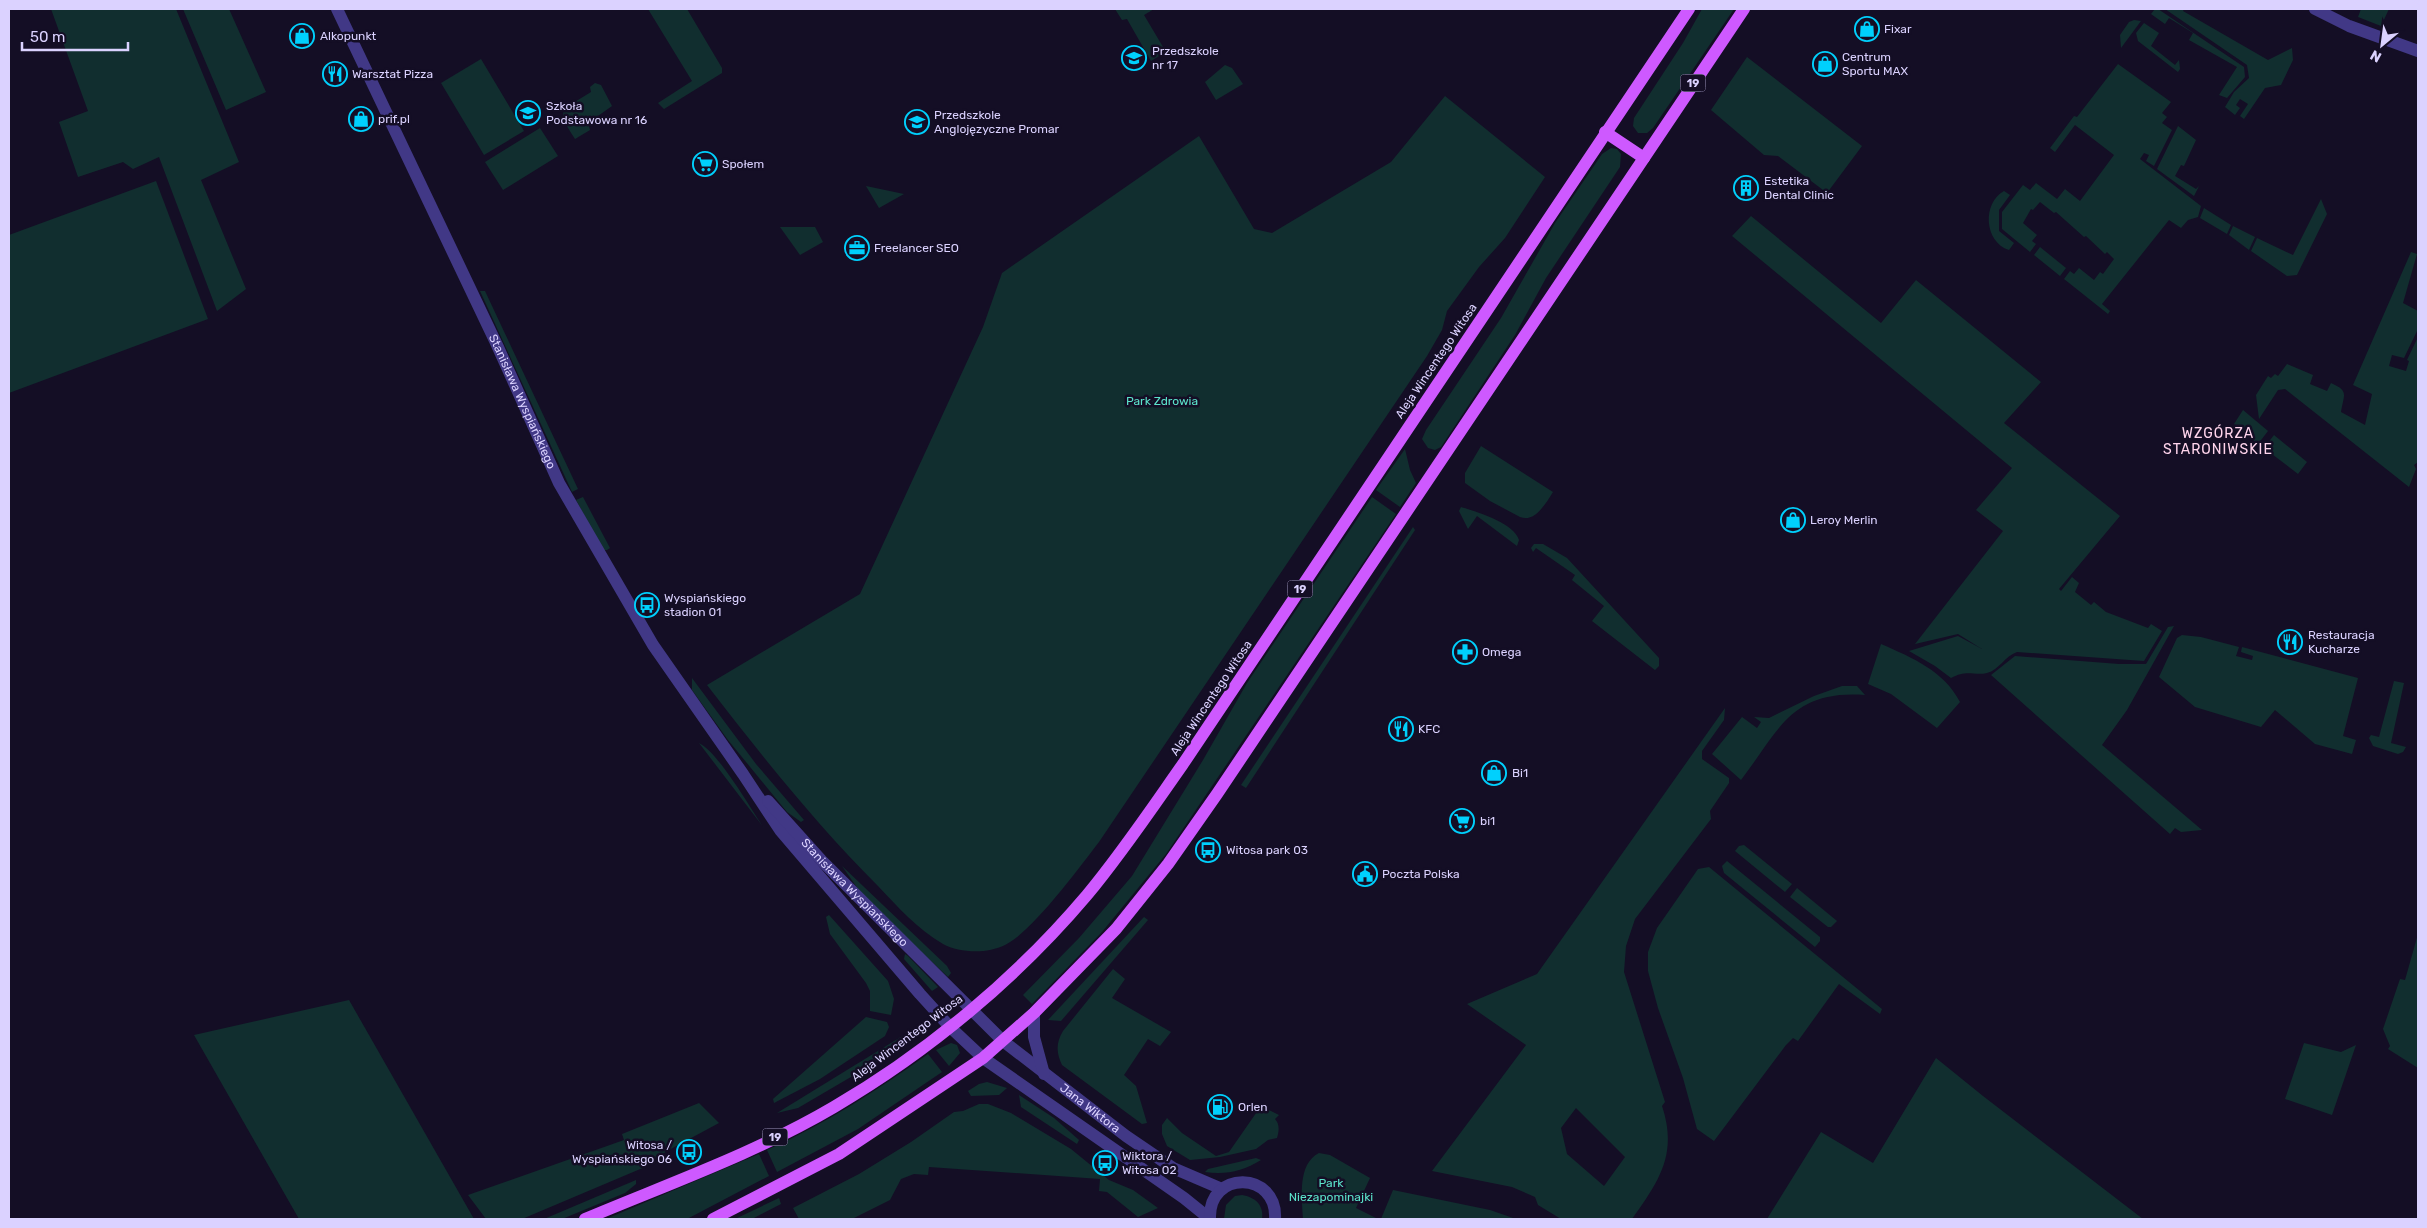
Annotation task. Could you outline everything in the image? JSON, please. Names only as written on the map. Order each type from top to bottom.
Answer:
[{"type":"main road","name":"Aleja Wincentego Witosa","points":[[585,1219],[752,1148],[806,1122],[867,1087],[950,1027],[1053,933],[1094,887],[1139,827],[1689,9]]},
{"type":"main road","name":"19","points":[[713,1219],[839,1154],[983,1058],[1034,1013],[1104,941],[1168,864],[1744,9]]},
{"type":"main road","points":[[1605,132],[1644,158]]},
{"type":"street","name":"Stanisława Wyspiańskiego","points":[[337,9],[497,344],[559,484],[653,645],[791,844],[950,1027],[983,1058]]},
{"type":"street","points":[[2315,9],[2349,26],[2418,51]]},
{"type":"street","name":"Stanisława Wyspiańskiego","points":[[743,774],[822,861],[971,1008]]},
{"type":"street","name":"Jana Wiktora","points":[[971,1008],[1003,1041],[1126,1136],[1173,1168],[1222,1188]]},
{"type":"street","points":[[1034,1013],[1034,1037],[1044,1074]]},
{"type":"street","name":"Jana Wiktora","points":[[983,1058],[1184,1198],[1210,1219]]},
{"type":"street","points":[[1210,1219],[1212,1203],[1222,1188],[1239,1182],[1256,1184],[1269,1196],[1273,1204],[1275,1219]]},
{"type":"green space","points":[[51,9],[176,9],[239,162],[201,180],[246,289],[217,311],[159,157],[133,169],[123,162],[78,177],[59,122],[88,111]]},
{"type":"green space","points":[[183,9],[229,9],[266,92],[226,110]]},
{"type":"green space","points":[[648,9],[687,9],[722,68],[722,73],[664,109],[658,103],[692,81]]},
{"type":"green space","points":[[1115,9],[1154,9],[1144,15],[1166,52],[1151,61],[1127,19],[1122,20]]},
{"type":"green space","points":[[1702,9],[1734,9],[1653,128],[1647,133],[1638,133],[1633,126],[1634,118],[1683,43]]},
{"type":"green space","points":[[2155,9],[2158,9],[2244,67],[2245,77],[2227,98],[2219,95],[2237,67],[2189,40],[2193,33],[2169,18],[2165,24],[2151,14]]},
{"type":"green space","points":[[2165,9],[2184,9],[2183,11],[2268,60],[2292,48],[2293,60],[2281,85],[2265,88],[2244,119],[2240,116],[2248,104],[2240,99],[2236,105],[2240,108],[2235,115],[2225,107],[2234,92],[2249,78],[2247,65]]},
{"type":"green space","points":[[2361,9],[2389,9],[2381,26],[2358,17]]},
{"type":"green space","points":[[2134,20],[2141,21],[2121,48],[2120,35],[2129,22]]},
{"type":"green space","points":[[2144,23],[2159,33],[2151,46],[2175,65],[2179,60],[2180,69],[2178,72],[2138,41],[2136,33]]},
{"type":"green space","points":[[1747,57],[1862,146],[1827,193],[1778,156],[1764,155],[1711,110]]},
{"type":"green space","points":[[481,59],[524,131],[484,155],[441,83]]},
{"type":"green space","points":[[2118,64],[2171,102],[2162,113],[2167,117],[2162,123],[2172,130],[2154,166],[2146,161],[2149,155],[2144,153],[2140,159],[2201,206],[2198,217],[2188,220],[2181,228],[2169,220],[2102,304],[2110,311],[2108,314],[2064,279],[2070,271],[2074,274],[2079,268],[2094,280],[2100,272],[2103,274],[2114,259],[2107,252],[2105,254],[2056,212],[2054,213],[2040,202],[2033,210],[2031,209],[2023,223],[2037,235],[2032,241],[2036,244],[2030,252],[2002,229],[2002,212],[2023,185],[2030,190],[2036,183],[2057,199],[2065,189],[2080,201],[2114,155],[2075,125],[2055,152],[2050,148]]},
{"type":"green space","points":[[1225,65],[1232,68],[1243,84],[1216,100],[1205,82]]},
{"type":"green space","points":[[595,83],[601,85],[612,106],[588,123],[590,130],[575,139],[563,116],[565,108],[591,92],[590,87]]},
{"type":"green space","name":"Park Zdrowia","points":[[1445,96],[1545,177],[1505,238],[1479,267],[1447,311],[1442,330],[1427,356],[1099,842],[1080,867],[1041,914],[1016,938],[1005,945],[990,950],[965,951],[943,944],[908,917],[832,838],[768,763],[707,685],[860,594],[983,327],[1002,273],[1199,136],[1254,229],[1272,233],[1391,162]]},
{"type":"green space","points":[[2178,126],[2196,140],[2184,166],[2181,165],[2175,176],[2196,189],[2199,186],[2194,196],[2157,169]]},
{"type":"green space","points":[[540,128],[558,156],[503,190],[485,162]]},
{"type":"green space","points":[[1611,148],[1617,149],[1621,154],[1620,167],[1546,278],[1515,335],[1441,447],[1435,450],[1428,448],[1422,439],[1426,430],[1501,318],[1555,223],[1602,154]]},
{"type":"green space","points":[[156,181],[208,319],[9,393],[9,235]]},
{"type":"green space","points":[[866,186],[904,194],[879,208]]},
{"type":"green space","points":[[2004,191],[2010,195],[1999,210],[1999,231],[2014,243],[2009,250],[2001,246],[1995,239],[1989,222],[1992,204]]},
{"type":"green space","points":[[2321,199],[2327,214],[2297,275],[2287,276],[2251,251],[2257,238],[2293,255]]},
{"type":"green space","points":[[2204,208],[2231,225],[2227,234],[2200,218]]},
{"type":"green space","points":[[1751,216],[1881,323],[1916,280],[2041,382],[2004,423],[2120,516],[2059,589],[2061,591],[2072,577],[2079,583],[2075,592],[2091,605],[2094,602],[2106,612],[2148,628],[2151,624],[2162,631],[2144,661],[2017,652],[1987,673],[1966,673],[1951,678],[1909,651],[1958,636],[1982,649],[1958,634],[1915,644],[2003,531],[1976,510],[2012,468],[1732,236]]},
{"type":"green space","points":[[2233,226],[2255,237],[2249,250],[2229,235]]},
{"type":"green space","points":[[780,227],[815,227],[823,242],[800,255]]},
{"type":"green space","points":[[2040,247],[2066,268],[2060,276],[2034,255]]},
{"type":"green space","points":[[2411,252],[2417,254],[2403,303],[2418,311],[2418,329],[2404,358],[2392,355],[2389,366],[2406,371],[2409,361],[2407,360],[2418,337],[2418,462],[2414,465],[2416,469],[2409,487],[2285,389],[2278,390],[2259,419],[2256,395],[2268,376],[2271,378],[2275,374],[2278,376],[2287,364],[2313,375],[2310,384],[2327,391],[2331,383],[2341,388],[2344,397],[2341,412],[2365,425],[2372,394],[2353,385]]},
{"type":"green space","points":[[480,291],[485,291],[578,489],[572,492]]},
{"type":"green space","points":[[2243,410],[2268,431],[2258,444],[2234,424]]},
{"type":"green space","points":[[2274,435],[2307,462],[2298,474],[2264,448]]},
{"type":"green space","points":[[1481,446],[1553,492],[1540,511],[1530,517],[1520,517],[1490,501],[1465,483],[1465,473]]},
{"type":"green space","points":[[1405,449],[1410,470],[1416,483],[1400,507],[1376,490]]},
{"type":"green space","points":[[583,497],[610,548],[607,550],[603,550],[576,500]]},
{"type":"green space","points":[[1372,497],[1396,514],[1166,854],[1102,932],[1032,1004],[1023,995],[1079,938],[1132,876],[1203,760],[1247,683]]},
{"type":"green space","points":[[1461,507],[1503,523],[1516,534],[1519,540],[1517,546],[1477,516],[1468,529],[1459,511]]},
{"type":"green space","points":[[1413,527],[1415,530],[1246,788],[1241,785]]},
{"type":"green space","points":[[1534,544],[1543,544],[1567,558],[1659,658],[1659,666],[1655,670],[1592,621],[1604,606],[1572,580],[1575,575],[1536,548],[1533,552],[1531,548]]},
{"type":"green space","points":[[2174,626],[2127,710],[2102,745],[2202,830],[2181,832],[2175,828],[2170,834],[1991,675],[2015,656],[2119,664],[2146,664],[2168,627]]},
{"type":"green space","points":[[2182,635],[2201,637],[2239,647],[2236,656],[2252,660],[2253,656],[2241,652],[2242,647],[2358,678],[2343,736],[2356,740],[2352,754],[2315,744],[2275,710],[2261,727],[2195,707],[2159,677],[2177,638]]},
{"type":"green space","points":[[1881,644],[1927,667],[1953,691],[1960,702],[1937,728],[1891,694],[1868,684]]},
{"type":"green space","points":[[692,678],[756,764],[804,820],[801,822],[787,812],[728,740],[692,690]]},
{"type":"green space","points":[[2394,681],[2404,683],[2391,743],[2406,747],[2403,752],[2398,754],[2373,746],[2369,738],[2371,735],[2379,737]]},
{"type":"green space","points":[[1842,686],[1857,686],[1865,695],[1840,695],[1820,699],[1804,706],[1790,716],[1778,729],[1741,780],[1712,754],[1742,717],[1757,728],[1761,722],[1754,717],[1769,718],[1814,696]]},
{"type":"green space","points":[[1725,708],[1724,720],[1702,751],[1702,759],[1729,778],[1729,783],[1710,811],[1711,819],[1635,919],[1626,946],[1624,972],[1665,1102],[1662,1106],[1668,1139],[1667,1153],[1658,1179],[1632,1219],[1561,1219],[1538,1205],[1535,1197],[1512,1187],[1432,1171],[1526,1045],[1467,1004],[1537,974]],"holes":[[[1576,1108],[1625,1157],[1604,1186],[1567,1154],[1561,1128]]]},
{"type":"green space","points":[[699,743],[725,769],[764,828]]},
{"type":"green space","points":[[1744,845],[1792,884],[1785,892],[1735,851],[1739,846]]},
{"type":"green space","points":[[1727,861],[1820,937],[1820,941],[1815,947],[1724,873],[1722,866]]},
{"type":"green space","points":[[842,866],[947,966],[951,973],[948,977],[865,899]]},
{"type":"green space","points":[[1709,867],[1882,1009],[1880,1014],[1839,984],[1798,1041],[1793,1038],[1786,1045],[1714,1141],[1697,1129],[1683,1078],[1658,1008],[1648,971],[1648,952],[1657,928],[1698,869]]},
{"type":"green space","points":[[1797,888],[1837,921],[1831,927],[1828,927],[1790,897]]},
{"type":"green space","points":[[829,915],[888,981],[894,999],[891,1015],[870,1011],[870,991],[830,934],[826,917]]},
{"type":"green space","points":[[1144,917],[1148,920],[1061,1021],[1048,1020]]},
{"type":"green space","points":[[2418,934],[2418,1068],[2388,1049],[2390,1046],[2383,1029],[2400,979],[2405,980]]},
{"type":"green space","points":[[905,954],[938,987],[932,991],[904,959]]},
{"type":"green space","points":[[1113,969],[1125,979],[1112,998],[1171,1032],[1160,1046],[1148,1039],[1124,1075],[1136,1086],[1147,1123],[1142,1124],[1062,1065],[1059,1056],[1058,1044],[1063,1031]]},
{"type":"green space","points":[[349,1000],[474,1219],[299,1219],[194,1035]]},
{"type":"green space","points":[[866,1017],[887,1022],[889,1027],[885,1036],[820,1079],[774,1103],[773,1099]]},
{"type":"green space","points":[[904,1035],[914,1040],[798,1108],[777,1113]]},
{"type":"green space","points":[[951,1043],[957,1045],[960,1053],[949,1066],[936,1050]]},
{"type":"green space","points":[[2304,1043],[2341,1052],[2356,1045],[2332,1115],[2285,1099]]},
{"type":"green space","points":[[928,1054],[942,1072],[858,1129],[777,1172],[767,1150],[850,1106]]},
{"type":"green space","points":[[1936,1058],[2143,1219],[1767,1219],[1821,1132],[1873,1163]]},
{"type":"green space","points":[[987,1082],[1007,1088],[999,1095],[971,1096],[968,1091],[979,1084]]},
{"type":"green space","points":[[1019,1095],[1054,1118],[1079,1140],[1077,1144],[1021,1107]]},
{"type":"green space","points":[[699,1103],[719,1123],[667,1151],[645,1167],[522,1219],[486,1219],[468,1195],[624,1140],[622,1134]]},
{"type":"green space","points":[[979,1104],[988,1104],[1011,1113],[1071,1149],[1109,1180],[1133,1190],[1158,1208],[1138,1217],[1107,1192],[1099,1191],[1100,1179],[929,1167],[928,1175],[914,1174],[901,1179],[890,1200],[852,1219],[799,1219],[793,1208],[859,1174],[911,1142],[954,1112],[963,1111]]},
{"type":"green space","points":[[1261,1106],[1279,1115],[1275,1119],[1278,1123],[1279,1131],[1277,1138],[1268,1140],[1256,1149],[1220,1157],[1190,1160],[1167,1146],[1162,1134],[1162,1125],[1167,1118],[1182,1133],[1216,1156],[1229,1152]]},
{"type":"green space","name":"Park Niezapominajki","points":[[1319,1153],[1330,1155],[1370,1178],[1356,1208],[1378,1219],[1303,1219],[1302,1182],[1304,1173],[1312,1158]]},
{"type":"green space","points":[[759,1154],[769,1176],[687,1219],[606,1219]]},
{"type":"green space","points":[[1256,1158],[1261,1160],[1241,1169],[1220,1173],[1205,1172],[1208,1169]]},
{"type":"green space","points":[[636,1180],[636,1184],[625,1193],[562,1219],[544,1219]]},
{"type":"green space","name":"Park Niezapominajki","points":[[1393,1190],[1490,1210],[1516,1219],[1381,1219]]},
{"type":"green space","points":[[1242,1195],[1258,1202],[1262,1210],[1262,1219],[1224,1219],[1226,1205],[1235,1196]]},
{"type":"green space","points":[[779,1198],[781,1204],[752,1219],[735,1219]]},
{"type":"place","name":"Fixar","points":[[1867,29]]},
{"type":"place","name":"Alkopunkt","points":[[302,36]]},
{"type":"place","name":"Przedszkole nr 17","points":[[1134,58]]},
{"type":"place","name":"Centrum Sportu MAX","points":[[1825,64]]},
{"type":"place","name":"Warsztat Pizza","points":[[335,74]]},
{"type":"place","name":"Szkoła Podstawowa nr 16","points":[[528,113]]},
{"type":"place","name":"prif.pl","points":[[361,119]]},
{"type":"place","name":"Przedszkole Anglojęzyczne Promar","points":[[917,122]]},
{"type":"place","name":"Społem","points":[[705,164]]},
{"type":"place","name":"Estetika Dental Clinic","points":[[1746,188]]},
{"type":"place","name":"Freelancer SEO","points":[[857,248]]},
{"type":"place","name":"Leroy Merlin","points":[[1793,520]]},
{"type":"place","name":"Wyspiańskiego stadion 01","points":[[647,605]]},
{"type":"place","name":"Restauracja Kucharze","points":[[2290,642]]},
{"type":"place","name":"Omega","points":[[1465,652]]},
{"type":"place","name":"KFC","points":[[1401,729]]},
{"type":"place","name":"Bi1","points":[[1494,773]]},
{"type":"place","name":"bi1","points":[[1462,821]]},
{"type":"place","name":"Witosa park 03","points":[[1208,850]]},
{"type":"place","name":"Poczta Polska","points":[[1365,874]]},
{"type":"place","name":"Orlen","points":[[1220,1107]]},
{"type":"place","name":"Witosa / Wyspiańskiego 06","points":[[689,1152]]},
{"type":"place","name":"Wiktora / Witosa 02","points":[[1105,1163]]},
{"type":"district","name":"WZGÓRZA STARONIWSKIE","points":[[2218,442]]}]
